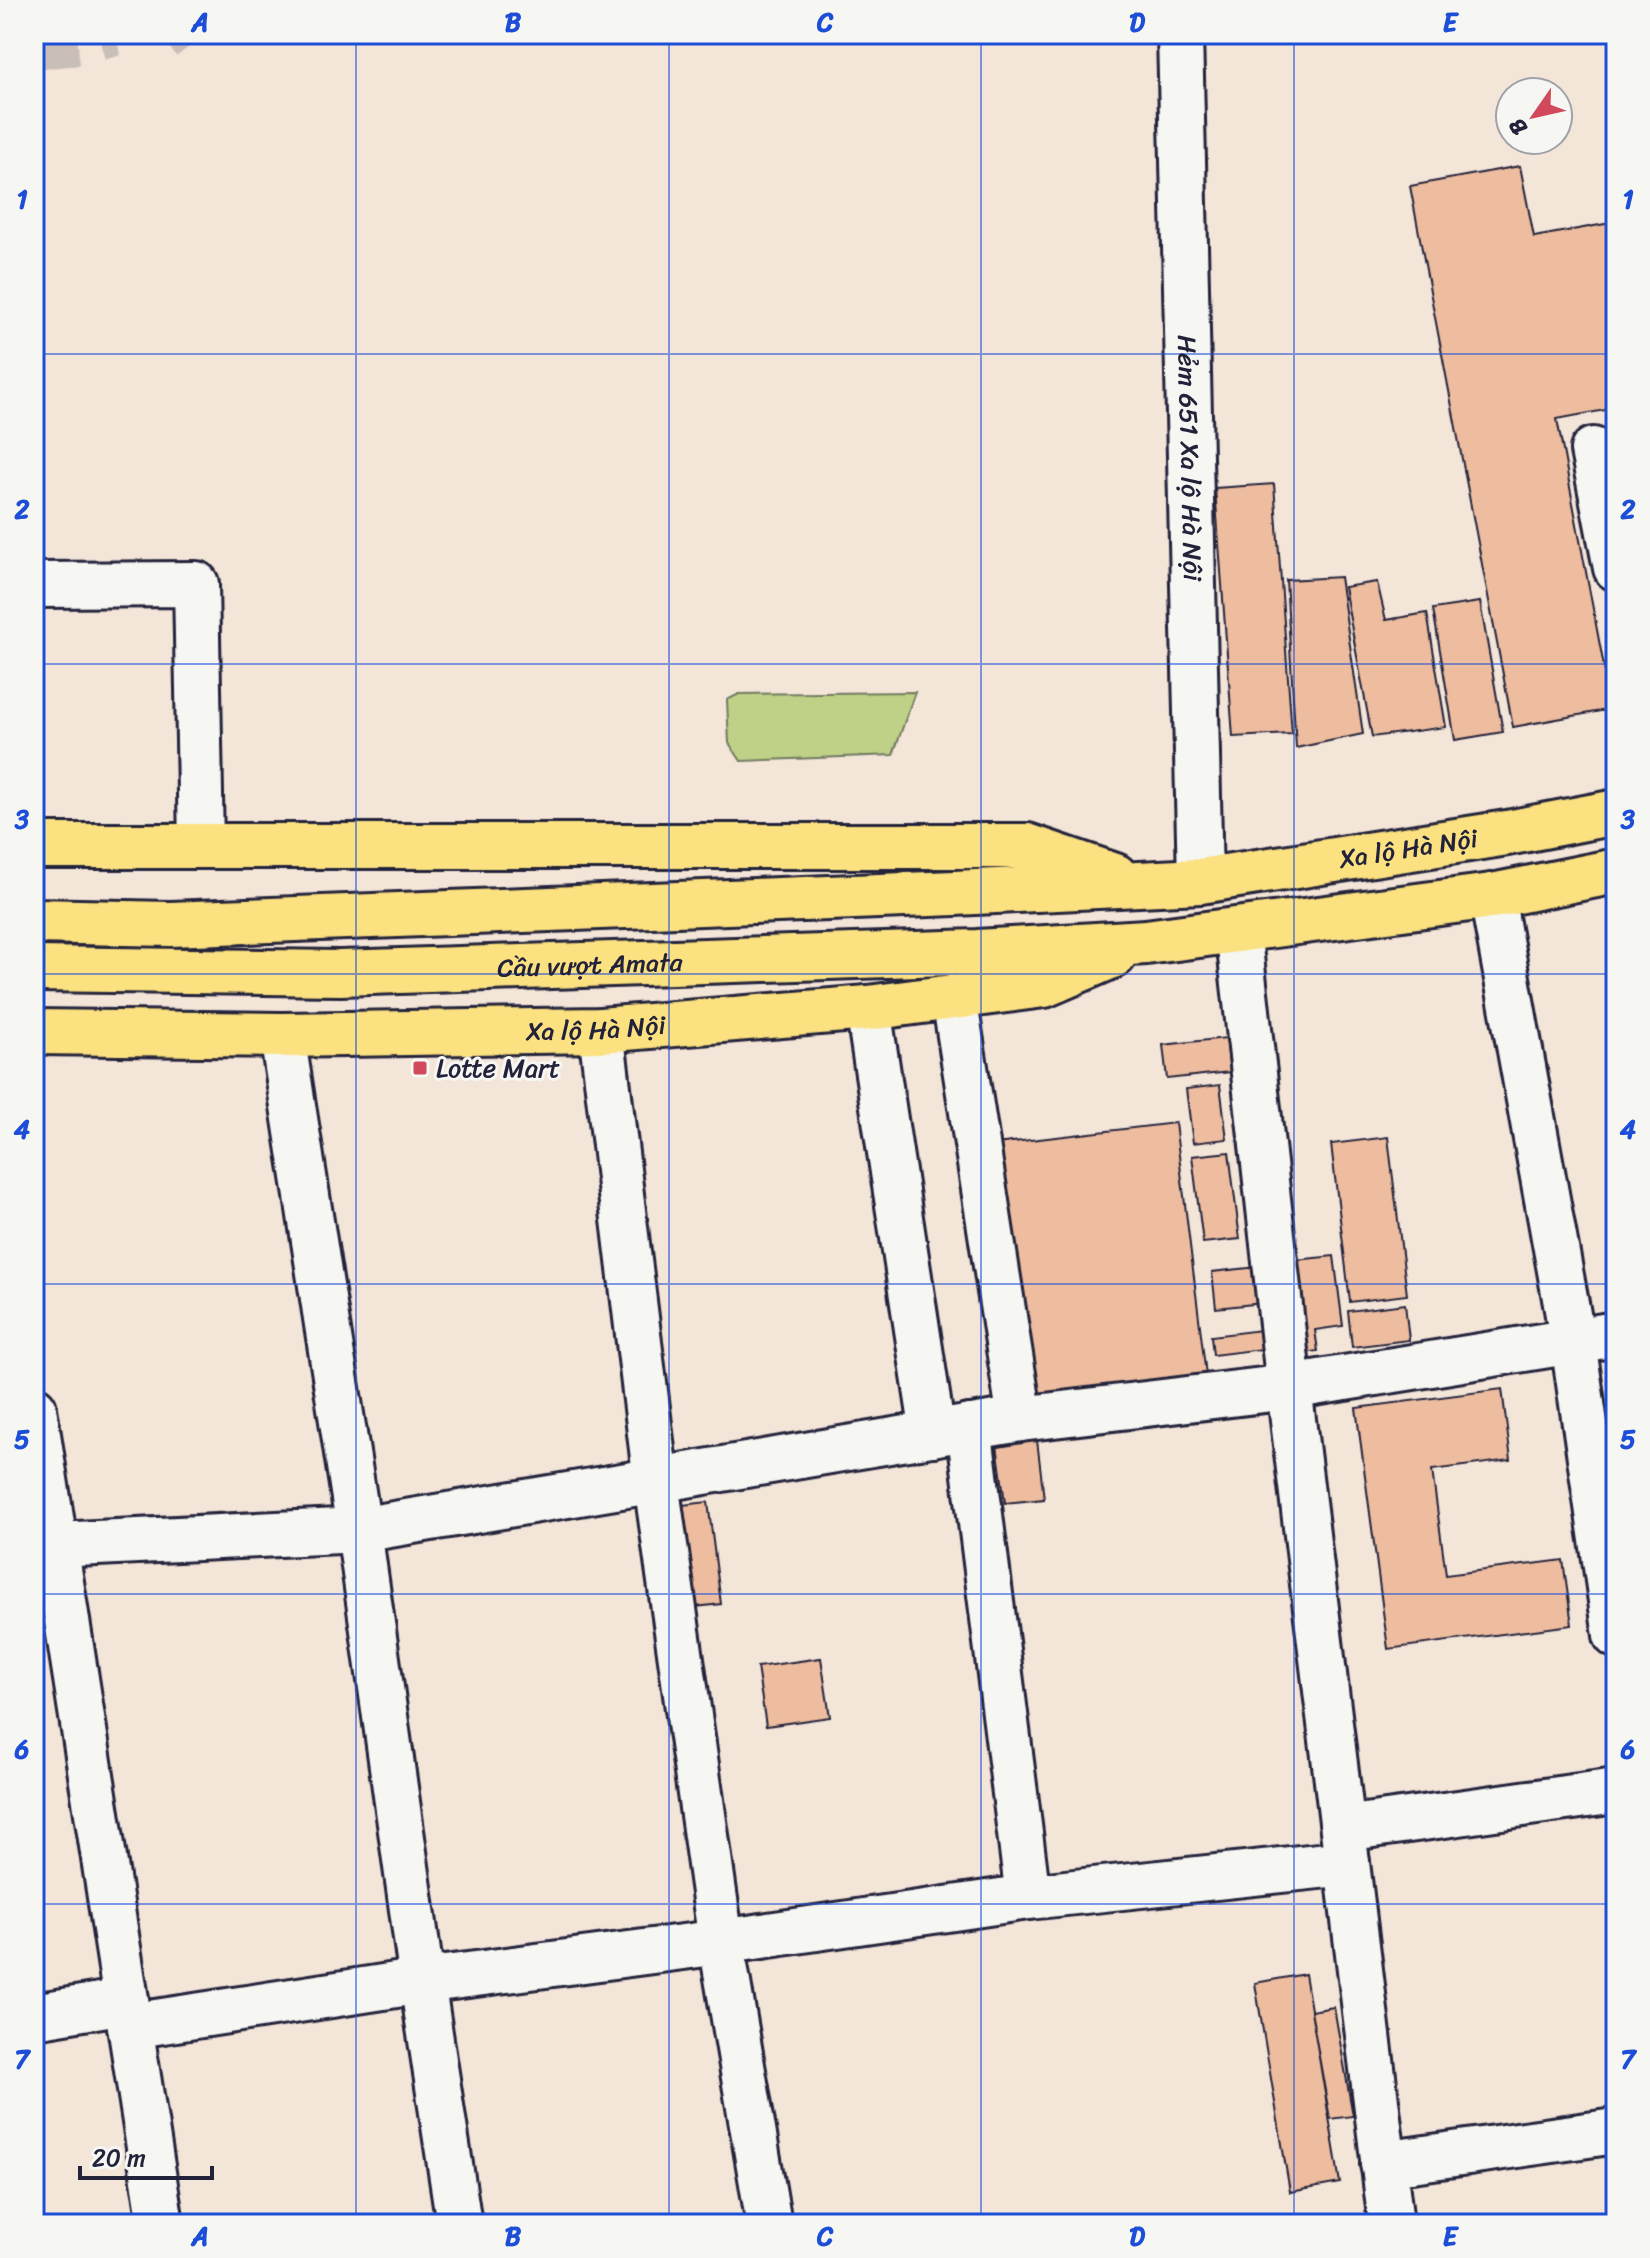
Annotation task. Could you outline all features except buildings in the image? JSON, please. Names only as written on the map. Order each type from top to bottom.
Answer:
[{"type":"highway","name":"Xa lộ Hà Nội","points":[[1136,883],[1200,881],[1507,833],[1616,812]]},
{"type":"highway","points":[[34,846],[1027,846],[1136,883]]},
{"type":"highway","points":[[1146,942],[1492,896],[1616,871]]},
{"type":"highway","points":[[34,921],[170,924],[1136,883]]},
{"type":"highway","name":"Xa lộ Hà Nội","points":[[34,1032],[282,1035],[601,1030],[868,1008],[1044,985],[1146,942]]},
{"type":"highway","name":"Cầu vượt Amata","points":[[34,969],[340,973],[977,952],[1146,942]]},
{"type":"street","name":"Hẻm 651 Xa lộ Hà Nội","points":[[1180,34],[1200,881]]},
{"type":"street","points":[[1593,450],[1616,568]]},
{"type":"street","points":[[34,585],[196,584],[201,845]]},
{"type":"street","points":[[1492,896],[1573,1342],[1616,1635]]},
{"type":"street","points":[[1238,930],[1289,1387],[1391,2224]]},
{"type":"street","points":[[954,997],[1020,1419]]},
{"type":"street","points":[[868,1008],[951,1430],[1028,1897]]},
{"type":"street","points":[[601,1030],[656,1482],[721,1942],[769,2224]]},
{"type":"street","points":[[282,1035],[359,1530],[459,2224]]},
{"type":"street","points":[[56,1545],[359,1530],[1020,1419],[1289,1387],[1616,1334]]},
{"type":"street","points":[[34,1409],[161,2224]]},
{"type":"street","points":[[34,2016],[128,2014],[422,1981],[721,1942],[1346,1846],[1616,1791]]},
{"type":"street","points":[[1383,2164],[1616,2131]]},
{"type":"green space","points":[[915,692],[893,755],[741,761],[729,743],[727,700],[739,694]]},
{"type":"tunnel","points":[[34,47],[82,43],[115,34]]},
{"type":"tunnel","points":[[187,34],[194,43]]},
{"type":"place","name":"Lotte Mart","points":[[420,1068]]}]
